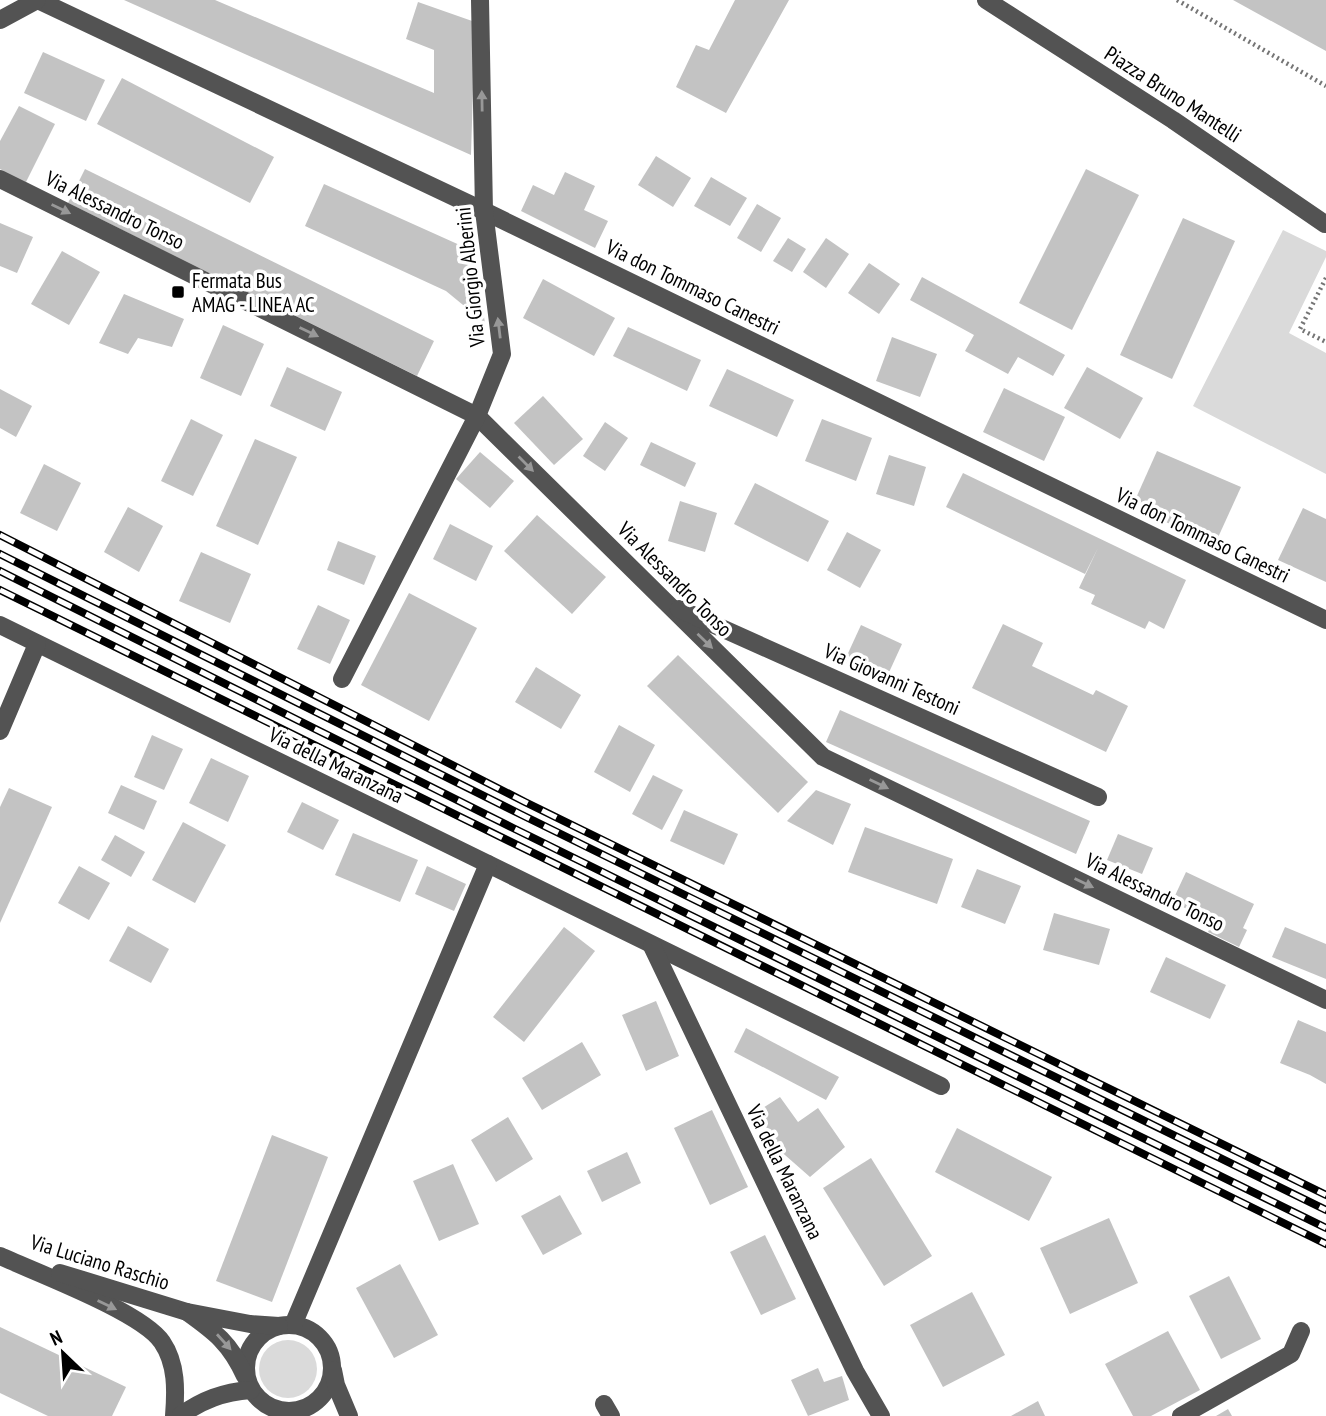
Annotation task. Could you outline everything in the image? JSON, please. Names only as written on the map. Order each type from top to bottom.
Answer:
[{"type":"street","points":[[0,20],[13,6],[38,0]]},
{"type":"street","name":"Via don Tommaso Canestri","points":[[38,0],[484,211],[1326,620]]},
{"type":"street","name":"Via Giorgio Alberini","points":[[342,679],[477,416],[502,354],[484,211],[480,0]]},
{"type":"street","name":"Piazza Bruno Mantelli","points":[[990,2],[1173,120],[1325,224]]},
{"type":"street","name":"Via Alessandro Tonso","points":[[0,179],[477,416],[823,757],[1326,1000]]},
{"type":"street","name":"Via Giovanni Testoni","points":[[666,603],[1098,797]]},
{"type":"street","name":"Via della Maranzana","points":[[0,625],[941,1086]]},
{"type":"street","points":[[0,732],[37,644]]},
{"type":"street","points":[[248,1385],[247,1356],[252,1345],[260,1335],[286,1325],[488,864]]},
{"type":"street","name":"Via della Maranzana","points":[[652,946],[849,1359],[881,1416]]},
{"type":"street","points":[[0,1255],[110,1306],[153,1332],[169,1354],[174,1373],[174,1416]]},
{"type":"street","name":"Via Luciano Raschio","points":[[0,1255],[187,1312]]},
{"type":"street","points":[[187,1312],[250,1324],[286,1325],[307,1329],[320,1337],[328,1349],[336,1385],[349,1416]]},
{"type":"street","points":[[187,1312],[229,1346],[248,1385],[267,1406],[307,1416]]},
{"type":"street","points":[[1181,1416],[1291,1354],[1301,1331]]},
{"type":"street","points":[[288,1412],[302,1410],[316,1403],[326,1392],[332,1363]]},
{"type":"street","points":[[180,1416],[216,1396],[248,1385]]},
{"type":"path","points":[[1177,0],[1326,86]]},
{"type":"path","points":[[1326,278],[1300,329],[1326,342]]},
{"type":"shaded area","points":[[1283,230],[1326,251],[1326,257],[1289,333],[1326,353],[1326,474],[1193,406]]},
{"type":"shaded area","points":[[282,1340],[294,1340],[309,1348],[317,1363],[317,1375],[309,1390],[294,1398],[282,1398],[267,1390],[259,1375],[259,1363],[267,1348]]},
{"type":"building","points":[[124,0],[215,0],[434,93],[434,50],[406,39],[418,2],[475,22],[471,155]]},
{"type":"building","points":[[735,0],[789,0],[726,113],[676,87],[696,45],[709,50]]},
{"type":"building","points":[[1233,0],[1326,0],[1326,51]]},
{"type":"building","points":[[43,52],[105,80],[86,121],[24,93]]},
{"type":"building","points":[[122,78],[274,157],[250,203],[97,124]]},
{"type":"building","points":[[19,106],[55,124],[26,182],[0,169],[0,141]]},
{"type":"building","points":[[656,156],[691,178],[673,207],[638,185]]},
{"type":"building","points":[[85,169],[434,341],[417,376],[68,203]]},
{"type":"building","points":[[1086,169],[1139,195],[1072,330],[1019,303]]},
{"type":"building","points":[[565,172],[595,186],[584,210],[608,221],[595,248],[521,211],[533,185],[554,195]]},
{"type":"building","points":[[711,177],[747,198],[730,226],[694,206]]},
{"type":"building","points":[[324,184],[473,251],[485,323],[446,291],[305,226]]},
{"type":"building","points":[[757,204],[781,218],[761,252],[737,238]]},
{"type":"building","points":[[1183,218],[1235,241],[1172,379],[1120,355]]},
{"type":"building","points":[[0,223],[33,237],[17,273],[0,266]]},
{"type":"building","points":[[788,238],[806,249],[792,272],[773,261]]},
{"type":"building","points":[[826,238],[849,254],[826,288],[803,272]]},
{"type":"building","points":[[62,251],[100,272],[69,325],[31,304]]},
{"type":"building","points":[[869,263],[900,284],[879,314],[848,293]]},
{"type":"building","points":[[922,277],[1065,355],[1053,376],[1018,357],[1008,374],[965,351],[974,335],[910,300]]},
{"type":"building","points":[[543,279],[615,318],[594,356],[523,318]]},
{"type":"building","points":[[124,294],[184,319],[172,347],[138,338],[128,354],[99,343]]},
{"type":"building","points":[[223,325],[264,344],[241,396],[200,378]]},
{"type":"building","points":[[628,327],[701,360],[687,391],[613,356]]},
{"type":"building","points":[[892,337],[937,354],[920,397],[876,381]]},
{"type":"building","points":[[287,367],[342,392],[325,431],[270,406]]},
{"type":"building","points":[[1087,367],[1143,398],[1120,439],[1064,408]]},
{"type":"building","points":[[727,369],[794,400],[777,437],[709,406]]},
{"type":"building","points":[[1004,388],[1065,417],[1044,461],[983,432]]},
{"type":"building","points":[[0,389],[32,406],[16,437],[0,428]]},
{"type":"building","points":[[543,396],[583,439],[554,465],[514,423]]},
{"type":"building","points":[[191,419],[223,435],[193,496],[161,481]]},
{"type":"building","points":[[822,419],[872,438],[856,481],[805,461]]},
{"type":"building","points":[[605,422],[628,438],[605,471],[583,456]]},
{"type":"building","points":[[255,439],[297,457],[258,545],[216,526]]},
{"type":"building","points":[[651,442],[696,463],[685,487],[640,465]]},
{"type":"building","points":[[1157,451],[1241,487],[1215,544],[1132,507]]},
{"type":"building","points":[[480,452],[514,481],[490,508],[456,479]]},
{"type":"building","points":[[889,455],[926,467],[914,506],[876,494]]},
{"type":"building","points":[[44,464],[81,483],[57,531],[20,513]]},
{"type":"building","points":[[963,473],[1186,580],[1164,629],[1149,621],[1145,629],[1091,604],[1095,595],[1079,588],[1098,548],[1085,574],[946,507]]},
{"type":"building","points":[[755,483],[829,521],[808,562],[734,524]]},
{"type":"building","points":[[680,501],[717,513],[705,552],[668,541]]},
{"type":"building","points":[[128,507],[163,526],[139,572],[104,552]]},
{"type":"building","points":[[1303,508],[1326,519],[1326,582],[1278,560]]},
{"type":"building","points":[[537,515],[606,577],[572,614],[504,551]]},
{"type":"building","points":[[450,524],[493,546],[476,581],[433,559]]},
{"type":"building","points":[[847,532],[881,550],[860,588],[827,570]]},
{"type":"building","points":[[338,541],[376,556],[364,585],[327,570]]},
{"type":"building","points":[[201,552],[251,574],[230,623],[179,601]]},
{"type":"building","points":[[409,593],[477,628],[429,721],[361,685]]},
{"type":"building","points":[[318,605],[350,620],[330,664],[297,649]]},
{"type":"building","points":[[1003,624],[1043,643],[1032,666],[1093,695],[1096,690],[1128,706],[1106,752],[972,688]]},
{"type":"building","points":[[861,625],[902,644],[885,681],[844,662]]},
{"type":"building","points":[[678,655],[808,782],[778,813],[647,686]]},
{"type":"building","points":[[536,667],[581,695],[561,729],[515,702]]},
{"type":"building","points":[[840,710],[1090,821],[1076,854],[826,742]]},
{"type":"building","points":[[619,725],[655,745],[630,792],[594,772]]},
{"type":"building","points":[[152,735],[183,749],[164,790],[134,777]]},
{"type":"building","points":[[211,758],[249,776],[228,822],[189,803]]},
{"type":"building","points":[[653,775],[683,790],[662,830],[632,814]]},
{"type":"building","points":[[121,785],[157,801],[144,830],[108,813]]},
{"type":"building","points":[[9,788],[52,807],[0,923],[0,807]]},
{"type":"building","points":[[816,790],[851,804],[833,845],[787,821]]},
{"type":"building","points":[[302,802],[339,820],[323,850],[287,832]]},
{"type":"building","points":[[684,810],[738,834],[724,865],[670,841]]},
{"type":"building","points":[[183,822],[226,845],[195,903],[152,880]]},
{"type":"building","points":[[865,827],[953,859],[937,904],[848,872]]},
{"type":"building","points":[[353,833],[418,860],[400,902],[335,875]]},
{"type":"building","points":[[1118,834],[1153,848],[1142,874],[1107,860]]},
{"type":"building","points":[[115,835],[145,852],[131,877],[101,860]]},
{"type":"building","points":[[79,866],[110,883],[89,920],[58,903]]},
{"type":"building","points":[[427,866],[466,884],[454,911],[415,894]]},
{"type":"building","points":[[977,869],[1021,886],[1005,924],[961,907]]},
{"type":"building","points":[[1186,872],[1254,904],[1243,928],[1247,930],[1239,947],[1208,932],[1213,921],[1172,902]]},
{"type":"building","points":[[1054,913],[1110,929],[1099,965],[1043,950]]},
{"type":"building","points":[[128,926],[169,949],[151,983],[109,961]]},
{"type":"building","points":[[564,927],[595,951],[524,1042],[493,1017]]},
{"type":"building","points":[[1285,927],[1326,944],[1326,979],[1272,957]]},
{"type":"building","points":[[1166,957],[1226,985],[1210,1019],[1150,992]]},
{"type":"building","points":[[656,1001],[679,1056],[646,1071],[622,1015]]},
{"type":"building","points":[[1298,1020],[1326,1032],[1326,1084],[1280,1063]]},
{"type":"building","points":[[746,1028],[839,1077],[826,1100],[734,1052]]},
{"type":"building","points":[[582,1042],[601,1075],[542,1110],[522,1078]]},
{"type":"building","points":[[780,1097],[798,1122],[818,1108],[845,1147],[810,1177],[777,1148],[758,1111]]},
{"type":"building","points":[[712,1110],[748,1187],[710,1205],[674,1128]]},
{"type":"building","points":[[508,1117],[533,1159],[496,1182],[471,1140]]},
{"type":"building","points":[[957,1128],[1052,1177],[1029,1221],[935,1172]]},
{"type":"building","points":[[272,1135],[328,1157],[272,1302],[216,1281]]},
{"type":"building","points":[[627,1152],[641,1183],[602,1202],[587,1171]]},
{"type":"building","points":[[871,1158],[932,1256],[884,1286],[823,1188]]},
{"type":"building","points":[[453,1164],[479,1224],[439,1241],[413,1181]]},
{"type":"building","points":[[560,1195],[582,1234],[543,1255],[521,1216]]},
{"type":"building","points":[[1109,1218],[1138,1283],[1070,1314],[1040,1248]]},
{"type":"building","points":[[765,1235],[796,1299],[761,1315],[730,1252]]},
{"type":"building","points":[[400,1264],[438,1335],[394,1358],[356,1288]]},
{"type":"building","points":[[1229,1276],[1261,1339],[1221,1359],[1189,1296]]},
{"type":"building","points":[[972,1292],[1005,1355],[943,1387],[910,1325]]},
{"type":"building","points":[[0,1327],[126,1387],[112,1416],[48,1416],[0,1393]]},
{"type":"building","points":[[1168,1331],[1200,1390],[1151,1416],[1133,1416],[1105,1364]]},
{"type":"building","points":[[818,1368],[824,1382],[842,1376],[849,1400],[808,1416],[791,1380]]},
{"type":"building","points":[[1038,1401],[1045,1416],[1011,1416]]},
{"type":"building","points":[[1228,1409],[1232,1416],[1216,1416]]},
{"type":"railway","points":[[0,535],[525,802],[1326,1195]]},
{"type":"railway","points":[[0,554],[520,814],[1326,1210]]},
{"type":"railway","points":[[0,571],[513,828],[1326,1228]]},
{"type":"railway","points":[[0,590],[1326,1244]]},
{"type":"place","name":"Fermata Bus AMAG - LINEA AC","points":[[178,292]]}]
